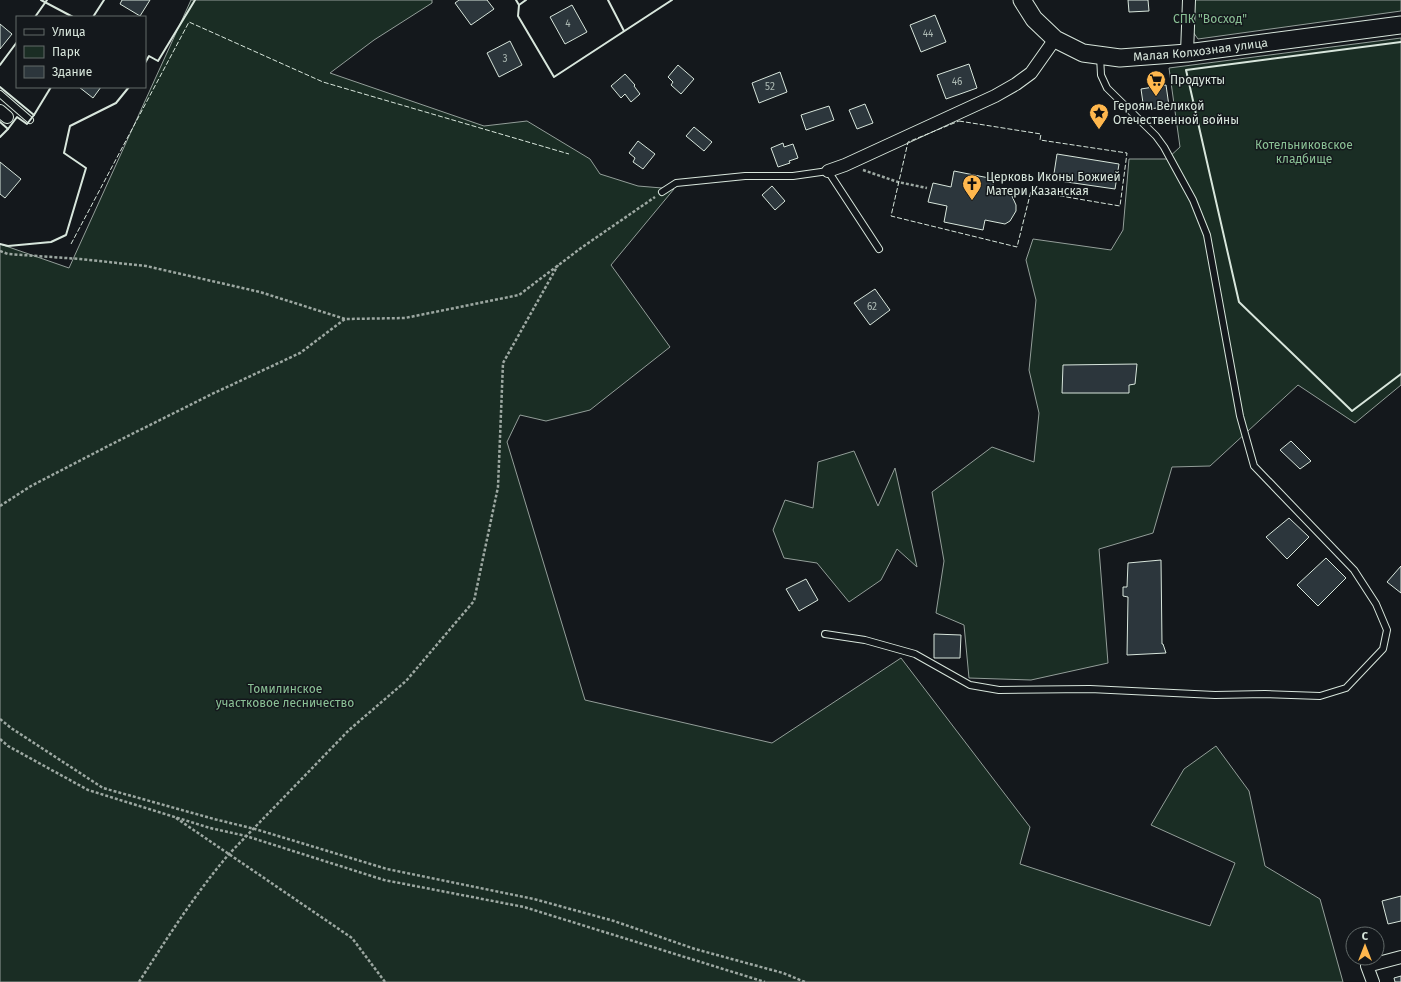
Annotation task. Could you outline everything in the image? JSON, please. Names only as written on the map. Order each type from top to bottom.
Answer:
[{"type":"street","name":"Малая Колхозная улица","points":[[1022,0],[1034,19],[1055,39],[1083,53],[1120,58],[1188,53],[1401,25]]},
{"type":"street","points":[[1188,53],[1189,0]]},
{"type":"street","points":[[828,171],[845,165],[995,96],[1016,84],[1031,73],[1055,39]]},
{"type":"street","points":[[1373,982],[1367,966],[1401,957]]},
{"type":"lane","points":[[825,634],[865,640],[915,654],[970,685],[999,690],[1090,689],[1215,695],[1265,694],[1320,696],[1346,688],[1383,649],[1387,630],[1376,604],[1354,570],[1254,466],[1240,416],[1207,235],[1193,200],[1164,147],[1156,136],[1107,88],[1101,75],[1100,56]]},
{"type":"lane","points":[[0,94],[30,120]]},
{"type":"lane","points":[[662,192],[676,183],[745,176],[793,176],[828,171],[880,249]]},
{"type":"path","points":[[845,165],[898,182],[927,188]]},
{"type":"path","points":[[0,251],[8,254],[80,259],[146,266],[260,292],[345,319],[405,318],[519,295],[558,265],[662,192]]},
{"type":"path","points":[[139,982],[165,941],[211,876],[229,854],[349,730],[406,681],[474,601],[498,487],[503,363],[558,265]]},
{"type":"path","points":[[0,506],[31,486],[110,445],[212,394],[300,353],[345,319]]},
{"type":"path","points":[[0,718],[11,728],[103,788],[214,819],[255,828],[387,869],[542,901],[614,922],[695,949],[783,973],[805,982]]},
{"type":"path","points":[[0,738],[8,746],[88,790],[210,828],[246,836],[384,880],[524,907],[765,982]]},
{"type":"path","points":[[174,817],[352,938],[385,982]]},
{"type":"green space","name":"Томилинское участковое лесничество","points":[[191,0],[432,0],[432,3],[374,40],[330,73],[484,126],[527,121],[590,159],[600,174],[638,186],[674,189],[611,265],[670,347],[590,410],[546,421],[520,415],[507,442],[585,700],[772,743],[901,658],[1030,827],[1020,864],[1210,926],[1235,863],[1151,825],[1184,769],[1216,746],[1249,791],[1265,866],[1320,899],[1343,982],[0,982],[0,244],[69,268]]},
{"type":"green space","name":"СПК \"Восход\"","points":[[1192,0],[1401,0],[1401,11],[1198,39],[1191,29]]},
{"type":"green space","name":"Котельниковское кладбище","points":[[1401,38],[1401,385],[1355,423],[1298,385],[1210,466],[1172,467],[1153,533],[1099,549],[1108,663],[1031,680],[969,678],[964,625],[936,613],[944,561],[932,492],[992,447],[1034,462],[1039,413],[1029,370],[1036,300],[1026,260],[1033,239],[1111,250],[1123,230],[1129,159],[1167,159],[1180,147],[1169,68]]},
{"type":"green space","points":[[854,451],[878,506],[895,468],[917,567],[897,549],[881,580],[849,602],[817,563],[784,558],[773,530],[785,500],[813,508],[818,462]]},
{"type":"building","points":[[122,0],[150,0],[140,16],[120,4]]},
{"type":"building","points":[[459,0],[487,0],[494,9],[471,25],[455,3]]},
{"type":"building","points":[[1128,0],[1148,0],[1149,11],[1129,12]]},
{"type":"building","points":[[572,5],[587,32],[565,44],[550,17]]},
{"type":"building","points":[[935,15],[946,42],[921,52],[910,25]]},
{"type":"building","points":[[0,24],[12,34],[0,49]]},
{"type":"building","points":[[510,41],[522,65],[499,77],[487,53]]},
{"type":"building","points":[[969,64],[977,88],[946,99],[937,75]]},
{"type":"building","points":[[678,65],[694,79],[681,94],[671,85],[673,82],[668,77]]},
{"type":"building","points":[[780,72],[787,92],[759,103],[752,83]]},
{"type":"building","points":[[625,74],[635,85],[634,86],[640,94],[631,102],[625,94],[621,98],[611,86]]},
{"type":"building","points":[[1166,85],[1169,106],[1144,110],[1141,89]]},
{"type":"building","points":[[80,88],[100,88],[93,98]]},
{"type":"building","points":[[865,104],[873,123],[857,129],[849,110]]},
{"type":"building","points":[[829,106],[834,120],[806,130],[801,115]]},
{"type":"building","points":[[694,127],[712,142],[704,151],[686,136]]},
{"type":"building","points":[[638,141],[655,154],[643,169],[633,162],[635,158],[629,153]]},
{"type":"building","points":[[783,143],[784,147],[793,144],[798,158],[789,161],[790,163],[778,167],[771,148]]},
{"type":"building","points":[[1057,154],[1119,164],[1115,189],[1053,180]]},
{"type":"building","points":[[0,162],[21,179],[5,198],[0,194]]},
{"type":"building","name":"Церковь Иконы Божией Матери Казанская","points":[[954,171],[994,179],[992,190],[1011,194],[1016,205],[1016,211],[1010,221],[1005,224],[985,220],[983,230],[944,222],[947,206],[928,202],[933,183],[951,187]]},
{"type":"building","points":[[772,186],[785,201],[775,210],[762,195]]},
{"type":"building","points":[[875,289],[890,310],[870,325],[854,303]]},
{"type":"building","points":[[1137,364],[1135,384],[1129,385],[1129,393],[1062,393],[1063,365]]},
{"type":"building","points":[[1291,441],[1311,461],[1300,469],[1280,450]]},
{"type":"building","points":[[1289,518],[1309,537],[1287,559],[1266,537]]},
{"type":"building","points":[[1326,558],[1346,578],[1318,606],[1297,585]]},
{"type":"building","points":[[1161,560],[1162,644],[1166,653],[1127,655],[1128,597],[1123,596],[1123,587],[1127,587],[1128,563]]},
{"type":"building","points":[[1401,566],[1401,593],[1387,582]]},
{"type":"building","points":[[806,579],[818,600],[799,611],[786,589]]},
{"type":"building","points":[[934,634],[961,635],[960,658],[934,658]]},
{"type":"building","points":[[1401,896],[1401,921],[1388,924],[1382,901]]},
{"type":"building","points":[[1401,976],[1401,982],[1395,982],[1394,978]]},
{"type":"fence","points":[[71,244],[189,22],[323,82],[569,154]]},
{"type":"fence","points":[[959,121],[1041,134],[1040,140],[1127,153],[1120,206],[1031,191],[1017,247],[891,216],[908,142],[959,121]]},
{"type":"wall","points":[[41,0],[71,16]]},
{"type":"wall","points":[[36,16],[47,0]]},
{"type":"wall","points":[[94,16],[104,0]]},
{"type":"wall","points":[[146,61],[149,56],[158,61],[195,0]]},
{"type":"wall","points":[[516,0],[519,5],[518,16],[554,77],[672,0]]},
{"type":"wall","points":[[519,5],[526,0]]},
{"type":"wall","points":[[608,0],[624,31]]},
{"type":"wall","points":[[1401,42],[1186,70],[1239,302],[1352,411],[1401,374]]},
{"type":"wall","points":[[0,65],[16,43]]},
{"type":"wall","points":[[0,87],[34,115],[27,124],[17,117],[8,129],[0,122]]},
{"type":"wall","points":[[34,115],[50,88]]},
{"type":"wall","points":[[0,244],[8,246],[51,242],[66,235],[86,168],[64,153],[70,126],[116,103],[128,88]]},
{"type":"wall","points":[[0,137],[8,129]]},
{"type":"place","name":"Продукты","points":[[1156,97]]},
{"type":"place","name":"Героям Великой Отечественной войны","points":[[1099,130]]},
{"type":"place","name":"Церковь Иконы Божией Матери Казанская","points":[[972,201]]}]
